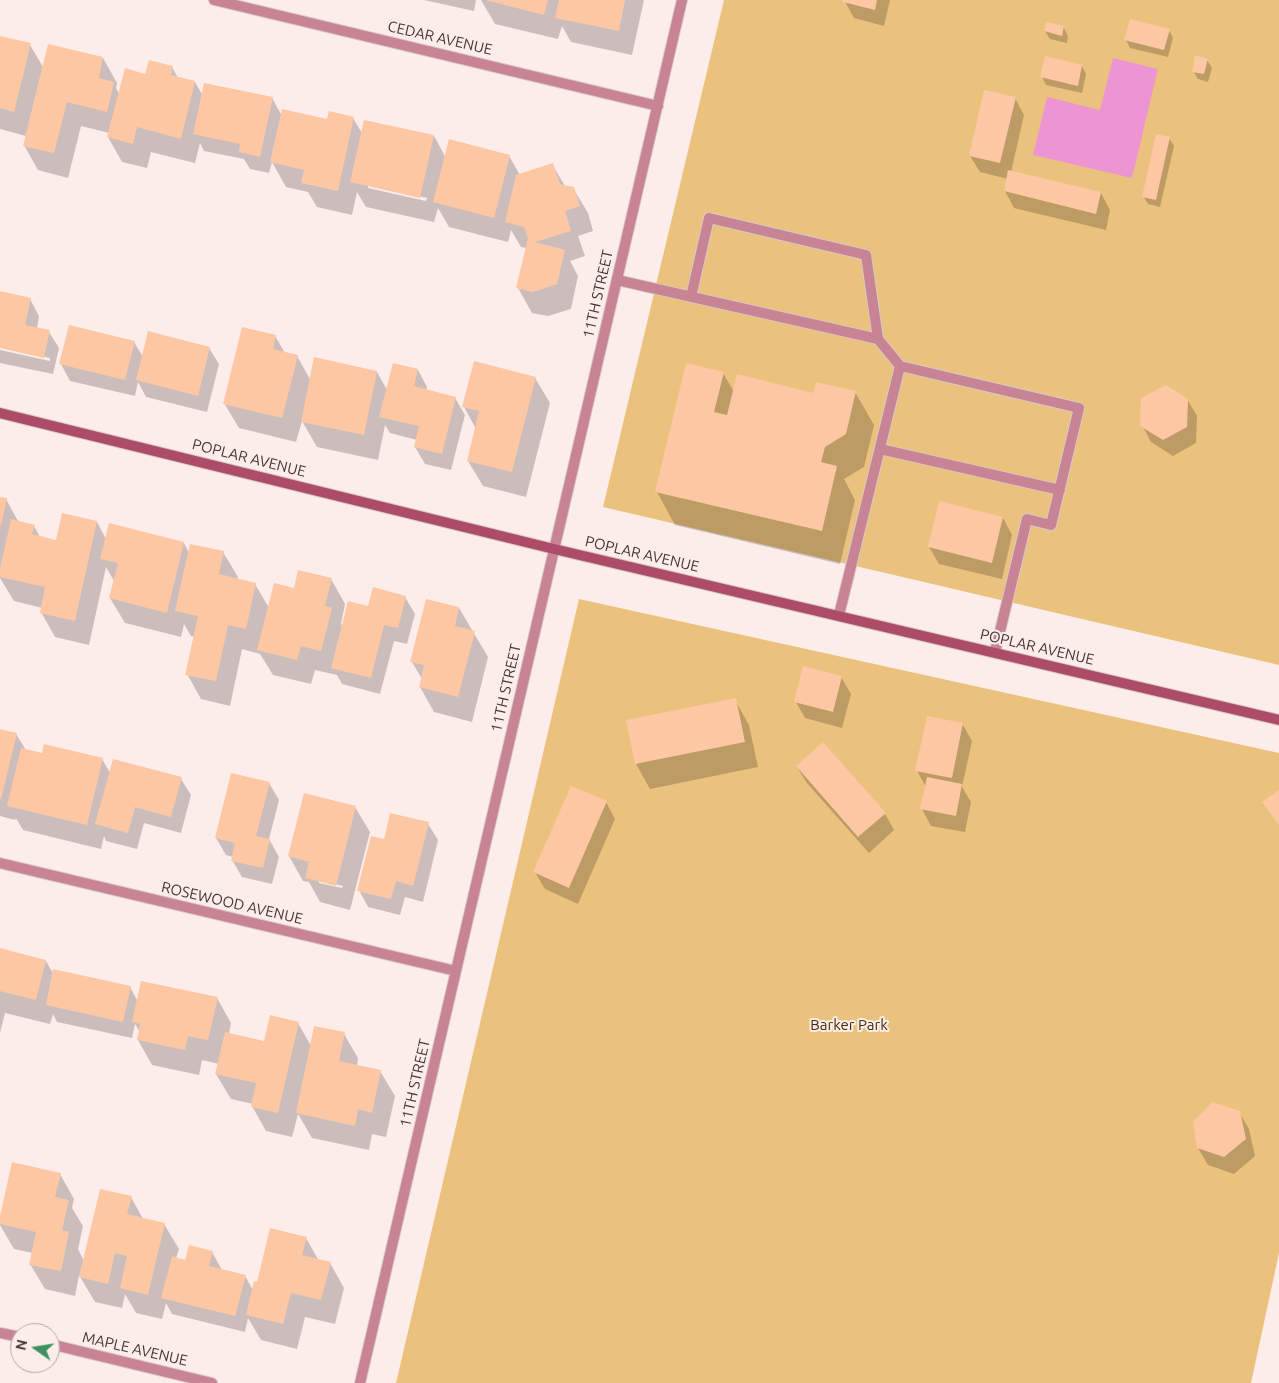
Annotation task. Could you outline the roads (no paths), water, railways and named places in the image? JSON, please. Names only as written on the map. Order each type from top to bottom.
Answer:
[{"type":"main road","name":"POPLAR AVENUE","points":[[0,412],[554,549],[1279,720]]},
{"type":"street","name":"CEDAR AVENUE","points":[[214,0],[658,106]]},
{"type":"street","name":"11TH STREET","points":[[360,1383],[682,0]]},
{"type":"street","points":[[691,297],[709,218],[866,254],[878,339],[900,366],[1079,408],[1052,525],[1027,519],[995,652]]},
{"type":"street","points":[[617,280],[878,339]]},
{"type":"street","points":[[839,616],[900,366]]},
{"type":"street","points":[[880,448],[1060,490]]},
{"type":"street","name":"ROSEWOOD AVENUE","points":[[0,863],[456,972]]},
{"type":"street","name":"MAPLE AVENUE","points":[[60,1346],[212,1383]]},
{"type":"park label","name":"Barker Park","points":[[849,1025]]}]
